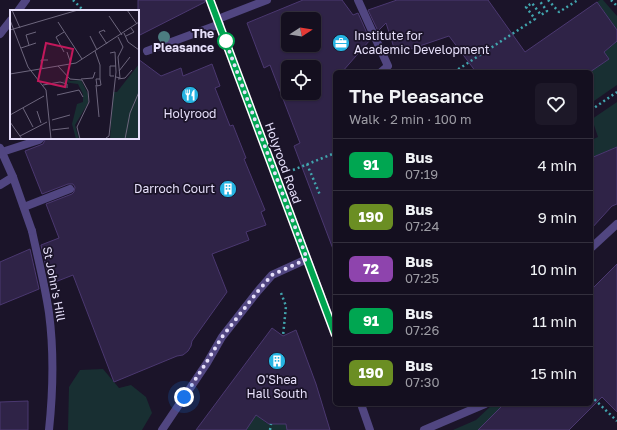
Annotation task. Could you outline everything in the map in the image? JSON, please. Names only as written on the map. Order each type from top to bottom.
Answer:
[{"type":"street","points":[[19,10],[26,0]]},
{"type":"street","name":"Holyrood Road","points":[[210,0],[333,329]]},
{"type":"street","points":[[147,51],[219,22],[267,0]]},
{"type":"street","points":[[358,0],[388,66],[383,70]]},
{"type":"street","points":[[0,34],[10,21]]},
{"type":"street","points":[[1,150],[40,139]]},
{"type":"street","name":"St John's Hill","points":[[1,150],[13,177],[32,232],[44,286],[52,347],[49,430]]},
{"type":"street","points":[[0,185],[13,177]]},
{"type":"street","points":[[24,207],[70,189]]},
{"type":"street","points":[[593,246],[617,224]]},
{"type":"street","points":[[162,430],[222,337],[258,291],[272,275],[307,259]]},
{"type":"street","points":[[361,406],[370,430]]},
{"type":"street","points":[[424,430],[480,406]]},
{"type":"path","points":[[74,0],[83,10]]},
{"type":"path","points":[[457,70],[535,19],[526,7],[532,3],[541,15],[547,11],[539,0]]},
{"type":"path","points":[[548,0],[559,12],[578,0]]},
{"type":"path","points":[[611,0],[617,6]]},
{"type":"path","points":[[593,109],[617,92]]},
{"type":"path","points":[[276,176],[333,154]]},
{"type":"path","points":[[307,164],[320,195]]},
{"type":"path","points":[[272,275],[286,306],[283,336]]},
{"type":"path","points":[[593,398],[617,421]]},
{"type":"path","points":[[270,430],[272,424]]},
{"type":"green space","points":[[603,0],[617,16],[617,30],[597,2]]},
{"type":"green space","points":[[617,41],[617,85],[593,102],[593,70],[608,59],[604,52]]},
{"type":"green space","points":[[617,102],[617,147],[593,157],[593,139],[598,137],[593,118]]},
{"type":"green space","points":[[103,369],[119,388],[131,385],[146,397],[152,413],[142,430],[68,430],[69,387],[80,370]]},
{"type":"green space","points":[[491,406],[502,406],[488,420],[497,429],[496,430],[453,430],[476,420]]},
{"type":"green space","points":[[259,409],[264,421],[271,424],[279,419],[283,409],[287,430],[246,430]]},
{"type":"building","points":[[138,0],[205,0],[205,2],[139,35]]},
{"type":"building","points":[[303,0],[342,0],[353,15],[358,13],[370,40],[344,70],[333,70],[333,249],[294,146],[300,143],[283,100],[321,100],[321,60],[281,60],[281,94],[270,65],[264,68],[247,23]]},
{"type":"building","points":[[397,0],[488,0],[525,52],[597,2],[617,30],[617,41],[604,52],[609,59],[593,70],[474,70],[449,36],[396,54],[386,23],[378,31],[368,10]]},
{"type":"building","points":[[139,60],[161,76],[181,68],[183,76],[212,64],[220,86],[215,88],[230,126],[233,125],[246,158],[244,159],[265,210],[261,212],[266,225],[246,232],[249,240],[212,254],[227,292],[192,341],[188,351],[183,355],[177,356],[114,382],[73,275],[50,284],[41,245],[59,238],[46,204],[72,194],[75,187],[73,184],[68,184],[42,194],[25,151],[43,144],[46,139],[139,139]]},
{"type":"building","points":[[617,147],[617,204],[612,206],[593,227],[593,157]]},
{"type":"building","points":[[30,249],[39,289],[0,305],[0,262]]},
{"type":"building","points":[[617,264],[617,412],[602,397],[593,406],[593,288]]},
{"type":"building","name":"O'Shea Hall South","points":[[272,328],[283,336],[296,330],[316,384],[330,430],[287,430],[286,424],[269,424],[256,415],[246,430],[196,430]]},
{"type":"building","points":[[28,401],[28,430],[0,430],[0,402]]},
{"type":"building","points":[[502,406],[593,406],[569,430],[478,430]]},
{"type":"bus line","name":"91","points":[[210,0],[333,329]]},
{"type":"place","name":"The Pleasance","points":[[226,41]]},
{"type":"place","name":"Institute for Academic Development","points":[[341,43]]},
{"type":"place","name":"Holyrood","points":[[190,95]]},
{"type":"place","name":"Darroch Court","points":[[228,189]]},
{"type":"place","name":"O'Shea Hall South","points":[[277,361]]},
{"type":"route","points":[[184,397],[222,337],[272,275],[307,259],[224,37],[226,41]]}]
